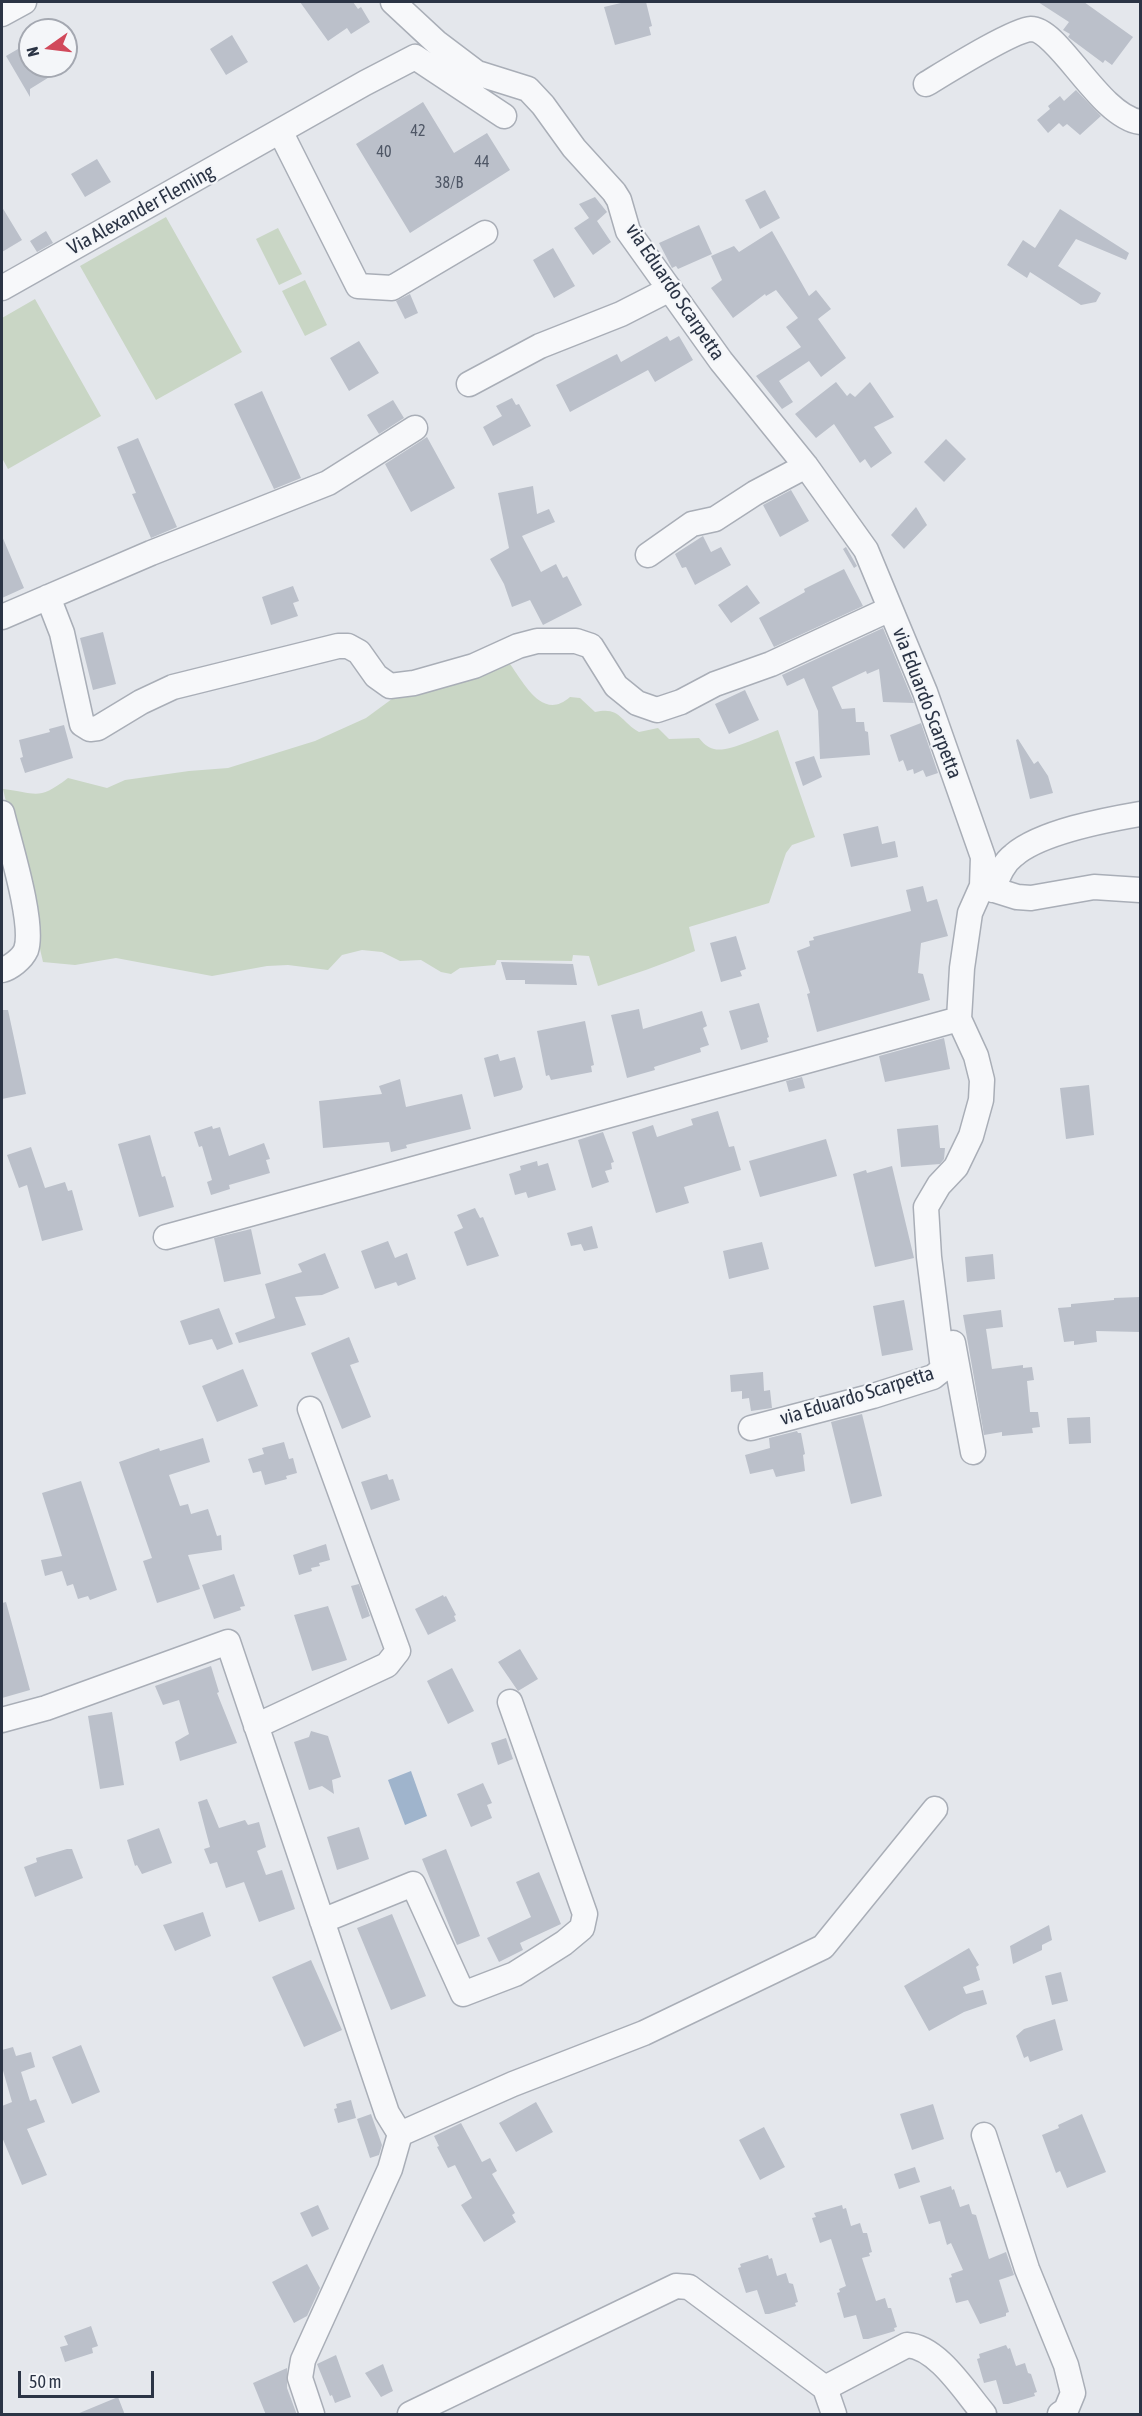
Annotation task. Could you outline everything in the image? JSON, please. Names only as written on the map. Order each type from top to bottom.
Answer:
[{"type":"street","points":[[2,14],[24,2]]},
{"type":"street","name":"via Eduardo Scarpetta","points":[[393,2],[436,42],[477,73],[528,89],[543,105],[574,148],[614,192],[619,200],[628,231],[721,361],[806,466],[866,550],[926,692],[983,857],[987,888],[970,913],[958,1019],[976,1056],[982,1080],[981,1100],[971,1136],[956,1167],[939,1185],[926,1208],[929,1257],[944,1369],[933,1377],[873,1396],[751,1428]]},
{"type":"street","points":[[926,84],[1012,35],[1033,29],[1046,34],[1092,87],[1121,115],[1140,122]]},
{"type":"street","name":"Via Alexander Fleming","points":[[2,288],[415,57],[504,116]]},
{"type":"street","points":[[280,131],[358,286],[392,288],[485,233]]},
{"type":"street","points":[[469,384],[540,346],[621,314],[670,289]]},
{"type":"street","points":[[2,617],[151,553],[328,483],[415,428]]},
{"type":"street","points":[[648,555],[692,524],[715,519],[806,466]]},
{"type":"street","points":[[48,597],[62,633],[82,723],[90,729],[98,728],[141,702],[173,687],[338,646],[348,646],[359,652],[376,676],[390,686],[414,683],[474,666],[537,641],[576,641],[591,646],[616,686],[637,703],[657,710],[681,702],[715,684],[771,664],[890,609]]},
{"type":"street","points":[[2,813],[28,926],[26,951],[10,968],[2,970]]},
{"type":"street","points":[[1140,814],[1072,830],[1033,843],[1013,855],[987,888],[1017,897],[1031,898],[1094,887],[1140,890]]},
{"type":"street","points":[[166,1237],[958,1019]]},
{"type":"street","points":[[939,1185],[940,1254],[973,1452]]},
{"type":"street","points":[[256,1726],[387,1665],[398,1651],[310,1409]]},
{"type":"street","points":[[2,1720],[46,1707],[228,1642],[387,2112],[400,2134],[390,2169],[303,2360],[300,2378],[312,2415]]},
{"type":"street","points":[[322,1921],[413,1884],[463,1994],[515,1974],[564,1943],[582,1928],[585,1914],[510,1702]]},
{"type":"street","points":[[400,2134],[513,2084],[644,2033],[823,1947],[935,1809]]},
{"type":"street","points":[[984,2136],[1027,2269],[1066,2366],[1073,2393],[1066,2410],[1060,2415]]},
{"type":"street","points":[[410,2415],[676,2286],[688,2286],[825,2388],[834,2415]]},
{"type":"street","points":[[825,2388],[908,2345],[919,2346],[936,2358],[984,2415]]},
{"type":"green space","points":[[166,217],[242,352],[156,400],[80,266]]},
{"type":"green space","points":[[278,228],[302,274],[279,285],[256,239]]},
{"type":"green space","points":[[305,280],[327,325],[305,336],[282,291]]},
{"type":"green space","points":[[35,299],[101,416],[8,469],[2,458],[2,318]]},
{"type":"green space","points":[[510,664],[528,690],[543,703],[551,705],[570,697],[580,698],[595,712],[615,713],[639,732],[658,728],[669,739],[699,738],[709,747],[720,750],[778,730],[815,837],[792,845],[786,853],[769,903],[689,927],[695,951],[598,986],[589,956],[573,955],[572,961],[497,960],[495,965],[460,968],[451,974],[441,972],[421,960],[400,961],[382,952],[362,950],[342,955],[328,970],[288,965],[267,966],[212,976],[116,958],[75,965],[43,962],[3,789],[43,793],[68,778],[107,788],[125,780],[228,768],[315,741],[366,718],[396,696]]},
{"type":"water","points":[[411,1771],[427,1816],[405,1825],[388,1780]]},
{"type":"building","points":[[300,2],[353,2],[358,9],[361,7],[370,22],[351,34],[347,28],[328,41]]},
{"type":"building","points":[[625,2],[646,2],[652,26],[649,27],[651,35],[615,45],[604,7]]},
{"type":"building","points":[[1038,2],[1084,2],[1133,37],[1112,65],[1105,60],[1103,63],[1068,37],[1070,34],[1063,30],[1069,22]]},
{"type":"building","points":[[232,35],[248,62],[226,75],[210,49]]},
{"type":"building","points":[[18,49],[18,76],[6,56]]},
{"type":"building","points":[[19,78],[48,78],[30,89],[30,97]]},
{"type":"building","points":[[1076,90],[1101,116],[1080,135],[1067,124],[1063,127],[1059,123],[1048,133],[1037,120],[1060,96],[1064,101]]},
{"type":"building","points":[[423,102],[454,153],[487,133],[510,170],[410,233],[356,144]]},
{"type":"building","points":[[97,159],[111,182],[85,197],[71,174]]},
{"type":"building","points":[[765,190],[780,218],[760,229],[745,200]]},
{"type":"building","points":[[595,197],[607,212],[597,221],[611,242],[593,255],[574,228],[589,218],[579,204]]},
{"type":"building","points":[[2,207],[22,240],[2,252]]},
{"type":"building","points":[[1060,209],[1129,253],[1126,260],[1076,239],[1058,266],[1101,293],[1096,302],[1081,305],[1030,272],[1027,278],[1007,265],[1023,240],[1035,248]]},
{"type":"building","points":[[699,225],[712,254],[678,269],[676,266],[672,268],[659,243]]},
{"type":"building","points":[[46,231],[53,243],[37,252],[30,241]]},
{"type":"building","points":[[772,231],[809,296],[816,290],[831,309],[818,319],[846,358],[821,377],[809,361],[779,381],[793,402],[782,409],[756,376],[801,347],[786,327],[798,318],[776,290],[766,296],[765,294],[733,318],[711,288],[722,280],[711,256],[734,246],[739,252]]},
{"type":"building","points":[[553,248],[575,286],[554,298],[533,260]]},
{"type":"building","points":[[410,294],[418,313],[405,319],[396,301]]},
{"type":"building","points":[[667,336],[670,341],[679,336],[693,360],[655,382],[648,370],[570,412],[556,385],[617,354],[621,362]]},
{"type":"building","points":[[359,341],[379,373],[349,391],[330,358]]},
{"type":"building","points":[[836,382],[847,396],[850,393],[855,397],[870,382],[894,417],[874,427],[892,453],[871,468],[865,459],[860,463],[834,424],[816,438],[795,414]]},
{"type":"building","points":[[262,391],[301,478],[274,489],[234,404]]},
{"type":"building","points":[[512,398],[516,405],[519,404],[531,426],[493,446],[483,427],[502,416],[496,406]]},
{"type":"building","points":[[393,400],[404,418],[379,434],[367,415]]},
{"type":"building","points":[[427,437],[455,488],[411,512],[385,464]]},
{"type":"building","points":[[138,438],[177,527],[151,538],[132,494],[136,493],[117,447]]},
{"type":"building","points":[[946,439],[966,459],[944,482],[924,462]]},
{"type":"building","points":[[533,486],[537,514],[549,509],[555,522],[522,536],[541,572],[556,564],[563,578],[567,576],[582,605],[543,625],[530,600],[512,607],[504,584],[490,559],[509,548],[498,493]]},
{"type":"building","points":[[791,490],[809,521],[780,537],[763,505]]},
{"type":"building","points":[[916,507],[927,525],[904,549],[891,535]]},
{"type":"building","points":[[2,536],[24,588],[2,598]]},
{"type":"building","points":[[703,536],[711,552],[721,547],[731,565],[695,585],[686,567],[682,568],[675,554]]},
{"type":"building","points":[[846,547],[857,566],[854,568],[843,549]]},
{"type":"building","points":[[844,569],[863,606],[774,647],[759,618],[805,592],[804,589]]},
{"type":"building","points":[[747,585],[760,603],[731,623],[718,605]]},
{"type":"building","points":[[293,586],[299,601],[293,603],[298,616],[271,625],[262,597]]},
{"type":"building","points":[[883,628],[914,703],[883,702],[879,669],[867,674],[866,671],[832,687],[842,709],[855,708],[856,722],[864,722],[865,731],[868,732],[870,755],[820,759],[818,711],[804,678],[787,686],[782,675]]},
{"type":"building","points":[[103,632],[116,684],[93,690],[80,638]]},
{"type":"building","points":[[745,690],[759,720],[729,734],[715,704]]},
{"type":"building","points":[[921,723],[938,773],[926,777],[923,770],[914,774],[913,769],[907,771],[903,760],[899,762],[890,735]]},
{"type":"building","points":[[64,725],[73,758],[25,773],[20,758],[23,757],[19,740],[50,732],[49,729]]},
{"type":"building","points":[[1018,739],[1034,764],[1038,761],[1048,776],[1053,793],[1030,799],[1016,740]]},
{"type":"building","points":[[814,756],[822,777],[803,786],[795,762]]},
{"type":"building","points":[[878,826],[882,844],[895,841],[898,857],[851,867],[843,834]]},
{"type":"building","points":[[923,886],[927,902],[937,899],[948,936],[921,943],[918,973],[923,974],[930,1000],[817,1032],[807,994],[810,993],[797,951],[810,946],[809,941],[814,940],[813,937],[911,911],[906,890]]},
{"type":"building","points":[[736,936],[746,969],[740,971],[742,976],[721,982],[710,943]]},
{"type":"building","points":[[501,962],[573,964],[577,985],[525,984],[525,980],[506,980]]},
{"type":"building","points":[[759,1003],[769,1037],[768,1042],[741,1050],[729,1011]]},
{"type":"building","points":[[639,1009],[643,1029],[702,1011],[707,1026],[703,1028],[709,1045],[700,1048],[701,1052],[627,1078],[611,1015]]},
{"type":"building","points":[[2,1010],[8,1010],[26,1094],[2,1099]]},
{"type":"building","points":[[585,1021],[594,1065],[591,1066],[592,1072],[551,1080],[549,1075],[546,1076],[537,1031]]},
{"type":"building","points":[[944,1038],[950,1069],[885,1082],[879,1056]]},
{"type":"building","points":[[498,1054],[500,1061],[515,1057],[523,1087],[521,1090],[494,1097],[484,1058]]},
{"type":"building","points":[[802,1077],[805,1088],[789,1092],[786,1081]]},
{"type":"building","points":[[400,1079],[406,1107],[462,1094],[471,1129],[406,1145],[407,1148],[391,1152],[389,1142],[323,1148],[319,1101],[382,1094],[379,1086]]},
{"type":"building","points":[[1089,1085],[1094,1135],[1066,1139],[1060,1088]]},
{"type":"building","points":[[718,1111],[729,1147],[734,1146],[741,1170],[684,1187],[689,1203],[656,1213],[632,1132],[653,1125],[657,1137],[693,1125],[691,1119]]},
{"type":"building","points":[[938,1125],[940,1148],[945,1148],[944,1159],[940,1164],[901,1167],[897,1129]]},
{"type":"building","points":[[212,1126],[213,1129],[220,1127],[229,1156],[264,1143],[270,1159],[266,1160],[270,1173],[229,1185],[230,1189],[211,1195],[207,1182],[212,1180],[202,1146],[199,1147],[194,1132]]},
{"type":"building","points":[[603,1132],[614,1162],[611,1163],[612,1169],[605,1171],[609,1182],[592,1188],[578,1140]]},
{"type":"building","points":[[150,1135],[162,1177],[165,1176],[174,1207],[139,1217],[118,1144]]},
{"type":"building","points":[[826,1139],[837,1176],[760,1197],[749,1161]]},
{"type":"building","points":[[31,1147],[45,1188],[65,1182],[68,1191],[72,1190],[83,1230],[42,1241],[27,1185],[19,1188],[7,1155]]},
{"type":"building","points":[[537,1161],[538,1166],[548,1163],[556,1190],[528,1198],[526,1192],[515,1195],[509,1174],[521,1170],[520,1166]]},
{"type":"building","points":[[892,1166],[914,1258],[875,1267],[853,1174],[866,1170],[867,1173]]},
{"type":"building","points":[[475,1208],[480,1218],[483,1217],[499,1256],[467,1266],[454,1232],[463,1228],[457,1215]]},
{"type":"building","points":[[592,1226],[598,1248],[584,1251],[581,1244],[571,1246],[567,1233]]},
{"type":"building","points":[[251,1229],[261,1274],[224,1282],[214,1238]]},
{"type":"building","points":[[388,1241],[395,1258],[407,1253],[416,1279],[398,1286],[396,1282],[375,1289],[361,1251]]},
{"type":"building","points":[[762,1242],[769,1269],[729,1279],[723,1251]]},
{"type":"building","points":[[325,1253],[339,1288],[322,1295],[295,1297],[306,1325],[239,1343],[235,1333],[275,1318],[265,1284],[302,1272],[298,1264]]},
{"type":"building","points":[[993,1254],[995,1279],[967,1282],[965,1257]]},
{"type":"building","points":[[1140,1297],[1140,1332],[1096,1331],[1097,1342],[1074,1345],[1074,1341],[1064,1342],[1058,1308],[1071,1307],[1071,1304],[1114,1300],[1114,1298]]},
{"type":"building","points":[[904,1300],[913,1350],[882,1356],[873,1306]]},
{"type":"building","points":[[219,1308],[233,1344],[217,1350],[212,1339],[189,1345],[180,1321]]},
{"type":"building","points":[[1001,1310],[1003,1327],[986,1329],[992,1369],[1023,1365],[1023,1368],[1032,1367],[1034,1380],[1027,1381],[1030,1412],[1038,1412],[1040,1427],[1032,1428],[1033,1433],[1002,1436],[1002,1432],[984,1435],[963,1315]]},
{"type":"building","points":[[349,1337],[359,1362],[350,1365],[371,1417],[342,1429],[311,1353]]},
{"type":"building","points":[[243,1369],[258,1406],[217,1422],[202,1386]]},
{"type":"building","points":[[763,1372],[764,1391],[770,1390],[772,1408],[751,1411],[749,1398],[742,1399],[742,1391],[731,1392],[730,1375]]},
{"type":"building","points":[[862,1414],[882,1496],[851,1504],[831,1422]]},
{"type":"building","points":[[1090,1417],[1091,1443],[1069,1444],[1067,1418]]},
{"type":"building","points":[[797,1431],[801,1433],[805,1471],[776,1477],[773,1469],[750,1474],[745,1455],[770,1448],[769,1438]]},
{"type":"building","points":[[203,1438],[210,1462],[169,1475],[180,1506],[188,1504],[191,1514],[208,1509],[217,1536],[221,1535],[222,1550],[188,1555],[200,1589],[157,1603],[143,1561],[152,1558],[119,1462],[159,1448],[160,1451]]},
{"type":"building","points":[[284,1442],[289,1459],[293,1458],[297,1473],[286,1476],[287,1479],[265,1485],[261,1471],[253,1473],[248,1459],[264,1454],[262,1448]]},
{"type":"building","points":[[387,1474],[389,1480],[393,1479],[400,1500],[371,1510],[361,1482]]},
{"type":"building","points":[[81,1481],[117,1590],[90,1600],[88,1596],[78,1599],[73,1584],[67,1586],[62,1571],[45,1576],[41,1560],[62,1556],[42,1493]]},
{"type":"building","points":[[326,1544],[330,1560],[319,1563],[320,1566],[311,1568],[312,1571],[299,1575],[293,1555]]},
{"type":"building","points":[[234,1574],[245,1606],[240,1607],[241,1610],[214,1619],[202,1585]]},
{"type":"building","points":[[359,1584],[370,1616],[362,1619],[351,1586]]},
{"type":"building","points":[[443,1595],[446,1596],[456,1615],[454,1616],[456,1621],[428,1635],[415,1609]]},
{"type":"building","points":[[6,1602],[30,1690],[2,1698],[2,1603]]},
{"type":"building","points":[[328,1606],[347,1660],[312,1671],[294,1615]]},
{"type":"building","points":[[520,1649],[538,1679],[518,1691],[498,1662]]},
{"type":"building","points":[[211,1666],[219,1692],[217,1693],[237,1743],[180,1761],[175,1742],[189,1734],[179,1700],[163,1705],[155,1686]]},
{"type":"building","points":[[452,1668],[474,1711],[448,1724],[427,1681]]},
{"type":"building","points":[[112,1712],[124,1785],[100,1789],[88,1716]]},
{"type":"building","points":[[311,1731],[328,1736],[341,1777],[332,1780],[334,1794],[322,1786],[309,1790],[294,1742],[309,1737]]},
{"type":"building","points":[[506,1738],[513,1759],[498,1765],[491,1743]]},
{"type":"building","points":[[483,1783],[492,1803],[487,1805],[492,1818],[471,1827],[457,1794]]},
{"type":"building","points":[[207,1799],[219,1828],[245,1820],[248,1825],[259,1822],[266,1847],[257,1851],[266,1875],[282,1870],[295,1909],[259,1922],[244,1882],[226,1888],[217,1862],[210,1864],[204,1849],[210,1847],[198,1802]]},
{"type":"building","points":[[359,1827],[369,1859],[337,1870],[327,1837]]},
{"type":"building","points":[[159,1828],[172,1863],[142,1874],[137,1865],[135,1866],[127,1840]]},
{"type":"building","points":[[72,1849],[83,1878],[35,1897],[24,1867],[37,1862],[36,1858]]},
{"type":"building","points":[[446,1849],[480,1936],[457,1945],[422,1859]]},
{"type":"building","points":[[539,1872],[561,1924],[520,1943],[523,1950],[499,1962],[487,1938],[531,1917],[516,1882]]},
{"type":"building","points":[[203,1912],[211,1936],[175,1951],[163,1925]]},
{"type":"building","points":[[392,1914],[426,1996],[391,2010],[357,1928]]},
{"type":"building","points":[[1049,1925],[1052,1940],[1042,1945],[1042,1950],[1013,1964],[1010,1946]]},
{"type":"building","points":[[969,1948],[979,1965],[976,1967],[980,1980],[963,1987],[966,1994],[983,1990],[987,2004],[964,2012],[929,2031],[904,1986]]},
{"type":"building","points":[[311,1960],[342,2030],[304,2047],[272,1977]]},
{"type":"building","points":[[1061,1972],[1068,2001],[1052,2005],[1045,1976]]},
{"type":"building","points":[[1055,2019],[1063,2050],[1030,2062],[1028,2056],[1024,2058],[1016,2036],[1024,2029]]},
{"type":"building","points":[[81,2045],[100,2092],[72,2104],[52,2057]]},
{"type":"building","points":[[13,2047],[16,2056],[31,2052],[35,2067],[21,2072],[30,2101],[36,2099],[45,2122],[27,2129],[47,2175],[22,2185],[2,2137],[2,2106],[12,2102],[2,2067],[2,2050]]},
{"type":"building","points":[[351,2100],[356,2118],[338,2123],[334,2109],[337,2108],[336,2104]]},
{"type":"building","points":[[536,2102],[553,2132],[516,2152],[499,2123]]},
{"type":"building","points":[[933,2104],[944,2139],[912,2150],[900,2114]]},
{"type":"building","points":[[371,2114],[382,2145],[379,2155],[370,2158],[357,2119]]},
{"type":"building","points":[[1082,2114],[1106,2172],[1067,2188],[1060,2171],[1056,2173],[1042,2135]]},
{"type":"building","points":[[461,2123],[482,2162],[490,2158],[497,2171],[492,2174],[515,2213],[512,2215],[516,2222],[484,2242],[461,2205],[472,2198],[455,2165],[448,2168],[434,2136]]},
{"type":"building","points":[[764,2127],[785,2167],[760,2180],[739,2140]]},
{"type":"building","points":[[915,2167],[920,2182],[899,2189],[894,2174]]},
{"type":"building","points":[[951,2186],[960,2207],[969,2204],[972,2214],[976,2215],[989,2259],[1006,2252],[1014,2275],[999,2280],[1009,2312],[1006,2316],[980,2324],[968,2300],[956,2303],[949,2278],[952,2277],[951,2274],[963,2270],[951,2243],[947,2245],[940,2221],[929,2224],[920,2196]]},
{"type":"building","points":[[318,2205],[329,2229],[312,2237],[300,2213]]},
{"type":"building","points":[[842,2205],[843,2209],[846,2208],[851,2226],[860,2223],[863,2233],[867,2233],[872,2252],[869,2253],[870,2256],[862,2258],[876,2301],[885,2298],[888,2308],[891,2308],[897,2327],[894,2328],[895,2331],[863,2339],[856,2315],[844,2318],[837,2293],[840,2292],[839,2289],[846,2286],[831,2239],[820,2243],[812,2218],[816,2217],[814,2213]]},
{"type":"building","points":[[768,2255],[769,2259],[772,2258],[777,2276],[786,2273],[789,2283],[793,2284],[798,2302],[795,2303],[796,2306],[765,2314],[757,2290],[746,2293],[738,2268],[741,2267],[740,2264]]},
{"type":"building","points":[[307,2264],[320,2288],[307,2316],[294,2323],[272,2282]]},
{"type":"building","points":[[91,2326],[98,2346],[92,2348],[93,2353],[65,2362],[60,2347],[68,2345],[64,2336]]},
{"type":"building","points":[[1006,2345],[1008,2349],[1010,2348],[1016,2366],[1025,2363],[1037,2392],[1034,2393],[1035,2396],[1003,2404],[996,2380],[984,2383],[977,2359],[980,2358],[979,2354]]},
{"type":"building","points":[[336,2355],[351,2397],[335,2403],[317,2364]]},
{"type":"building","points":[[383,2364],[393,2391],[381,2397],[365,2373]]},
{"type":"building","points":[[287,2368],[287,2388],[297,2415],[266,2415],[253,2383]]},
{"type":"building","points":[[118,2397],[125,2415],[77,2415],[77,2414]]}]
